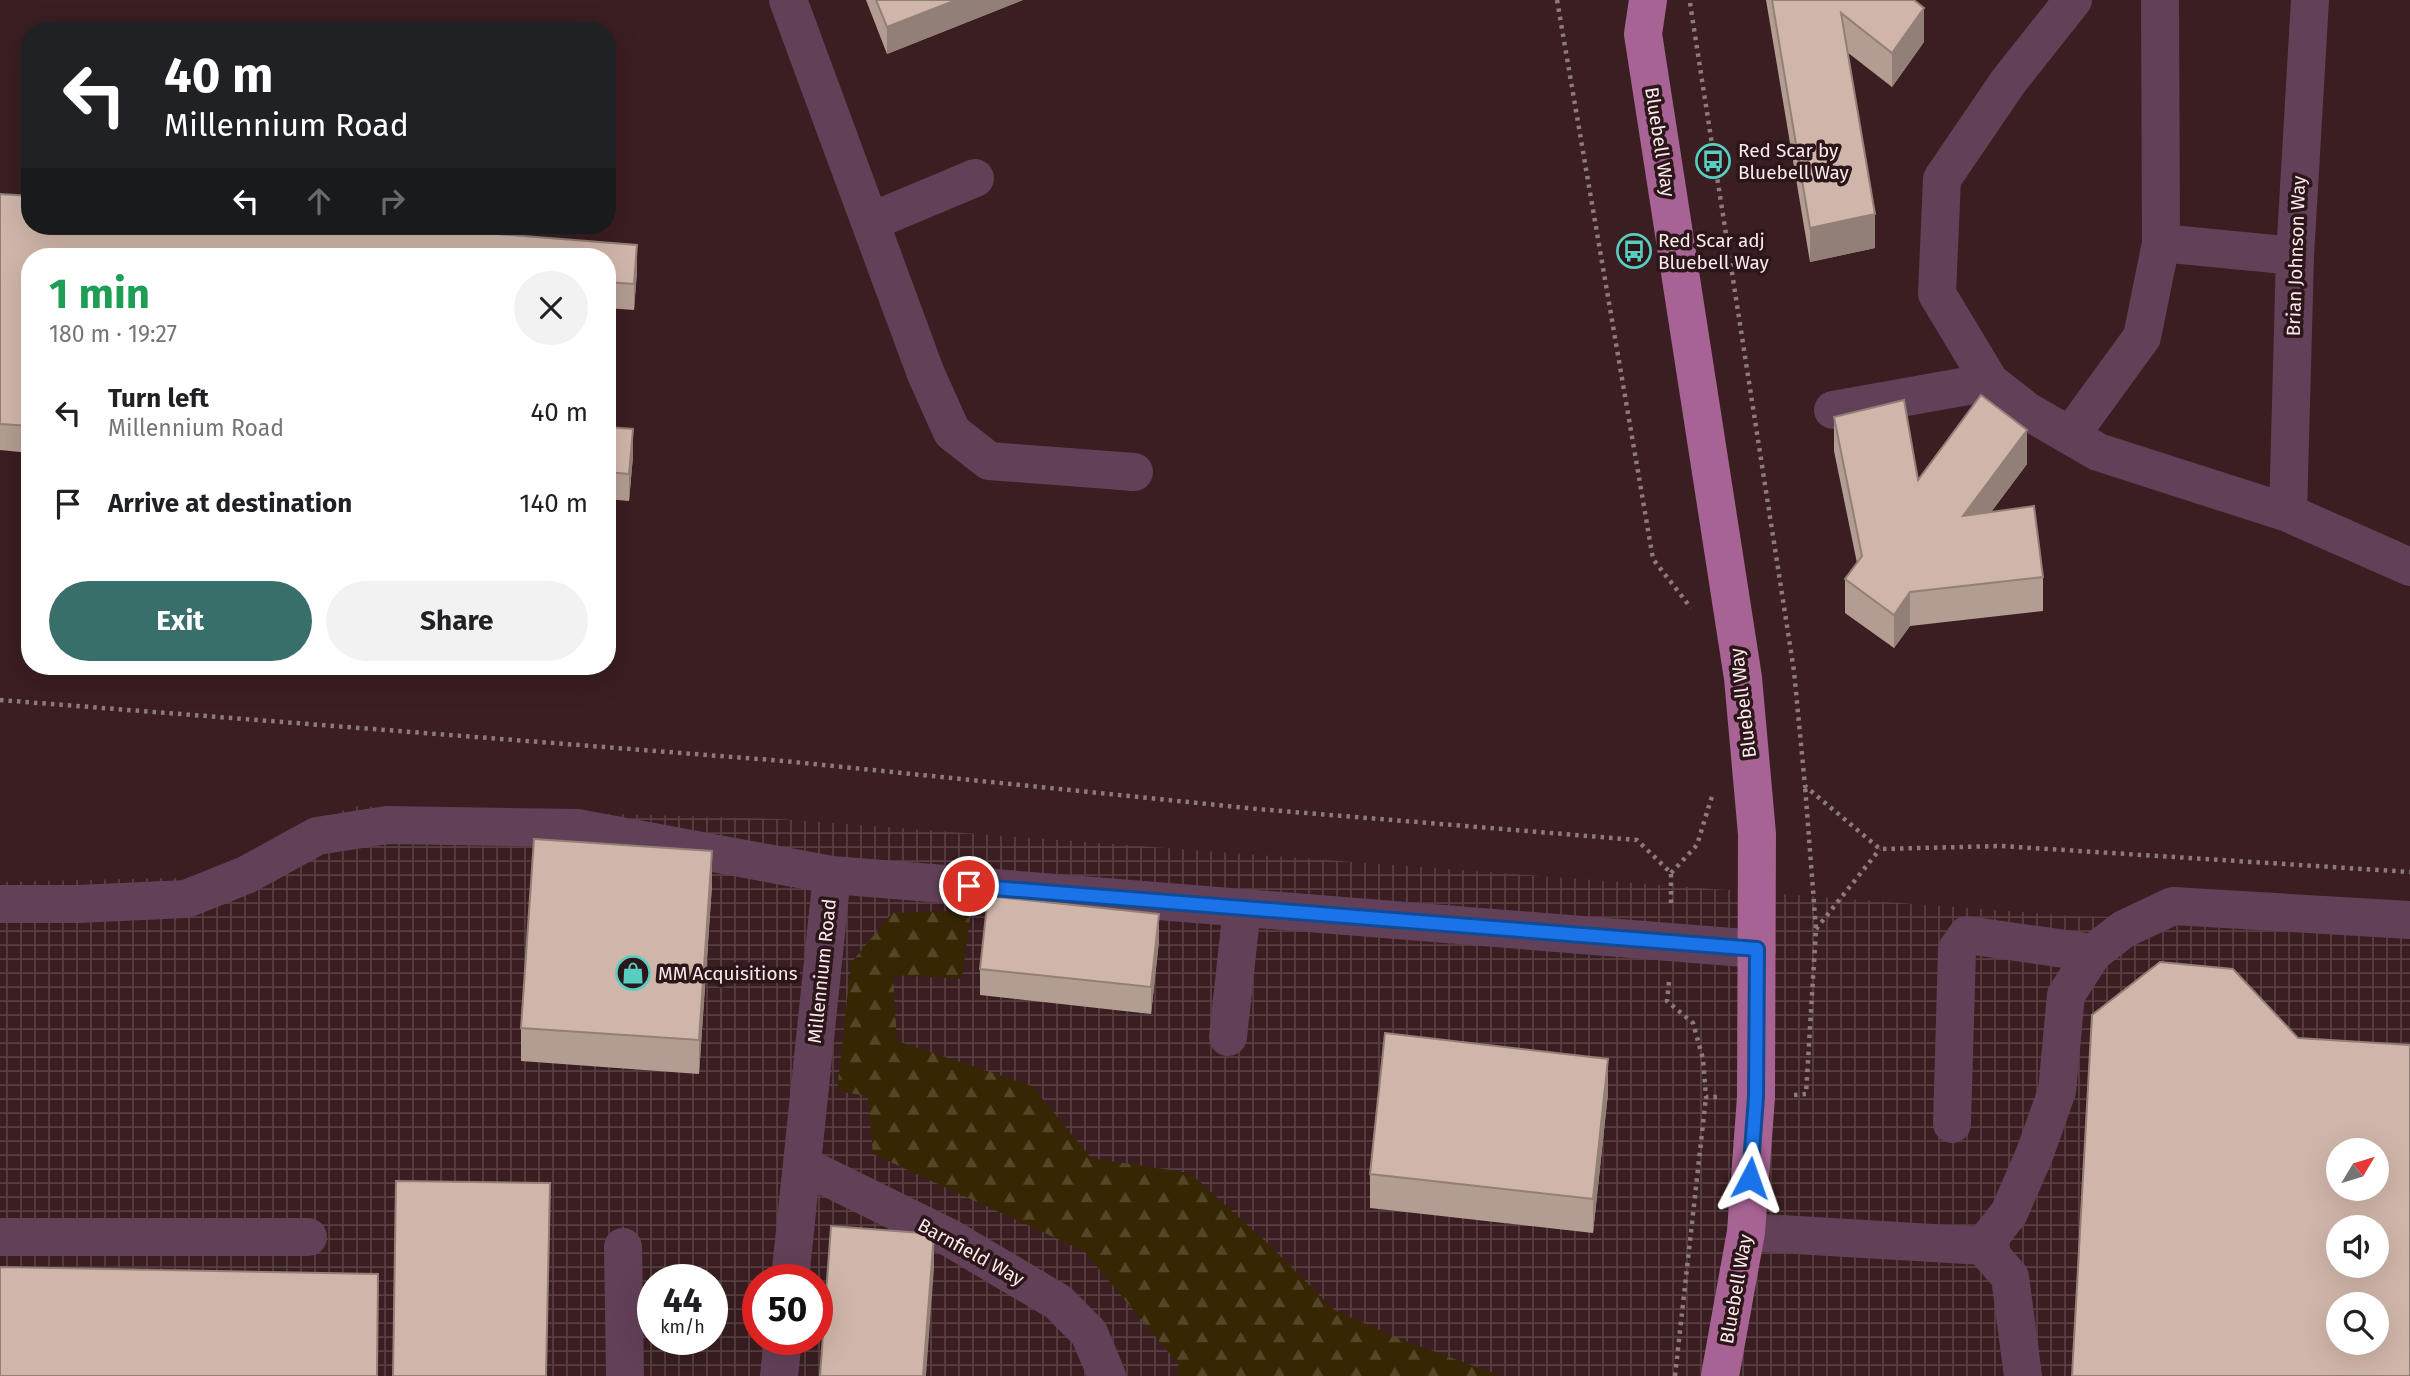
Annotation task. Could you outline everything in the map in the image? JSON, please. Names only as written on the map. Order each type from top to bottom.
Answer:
[{"type":"main road","name":"Bluebell Way","points":[[1625,0],[1646,17],[1743,678],[1757,834],[1756,1097],[1746,1232],[1720,1376]]},
{"type":"street","points":[[788,0],[926,374],[952,432],[989,461],[1134,472]]},
{"type":"street","points":[[2073,0],[2008,82],[1942,179],[1937,294],[1990,382],[2027,411],[2070,436],[2098,452],[2288,513],[2410,567]]},
{"type":"street","points":[[2070,436],[2141,337],[2161,243],[2160,0]]},
{"type":"street","name":"Brian Johnson Way","points":[[2288,513],[2295,256],[2310,0]]},
{"type":"street","points":[[870,222],[975,178]]},
{"type":"street","points":[[2161,243],[2295,256]]},
{"type":"street","points":[[1833,411],[1990,382]]},
{"type":"street","points":[[0,904],[186,899],[246,876],[317,836],[387,825],[577,828],[832,874]]},
{"type":"street","name":"Millennium Road","points":[[792,1264],[832,874],[1757,949]]},
{"type":"street","points":[[1983,1246],[2009,1213],[2035,1153],[2057,1091],[2066,995],[2093,953],[2124,929],[2174,906],[2410,920]]},
{"type":"street","points":[[1228,1037],[1242,908]]},
{"type":"street","points":[[1952,1125],[1957,948],[1967,935],[2093,953]]},
{"type":"street","name":"Barnfield Way","points":[[802,1165],[950,1238],[1058,1302],[1089,1333],[1107,1376]]},
{"type":"street","points":[[1746,1232],[1983,1246],[2010,1277],[2023,1376]]},
{"type":"street","points":[[0,1237],[308,1237]]},
{"type":"street","points":[[623,1247],[625,1376]]},
{"type":"street","points":[[779,1376],[781,1355]]},
{"type":"path","points":[[1557,0],[1653,559],[1696,614]]},
{"type":"path","points":[[1689,0],[1794,671],[1816,929],[1806,1094],[1706,1097]]},
{"type":"path","points":[[0,701],[784,761],[1257,809],[1637,840],[1671,873],[1673,943],[1667,1001],[1693,1023],[1703,1059],[1706,1097],[1675,1376]]},
{"type":"path","points":[[1671,873],[1697,845],[1712,798],[1712,785]]},
{"type":"path","points":[[1805,786],[1880,849],[2000,846],[2410,872]]},
{"type":"path","points":[[1816,929],[1880,849]]},
{"type":"shaded area","points":[[0,0],[2410,0],[2410,1376],[0,1376]]},
{"type":"shaded area","points":[[352,806],[779,819],[2074,916],[2410,922],[2410,1376],[1495,1376],[1183,1324],[1177,1376],[0,1376],[0,882],[209,877]]},
{"type":"green space","points":[[971,910],[962,979],[893,975],[897,1041],[1032,1086],[1091,1158],[1190,1173],[1265,1241],[1334,1310],[1400,1339],[1501,1376],[1178,1376],[1179,1365],[1084,1251],[873,1154],[868,1096],[837,1091],[851,963],[892,913]]},
{"type":"building","points":[[876,0],[956,0],[887,27]]},
{"type":"building","points":[[1772,0],[1914,0],[1924,8],[1892,53],[1841,13],[1875,214],[1810,228]]},
{"type":"building","points":[[0,194],[21,195],[21,235],[510,235],[637,245],[634,284],[616,283],[616,248],[21,248],[21,425],[0,424]]},
{"type":"building","points":[[1981,395],[2027,430],[1963,516],[2034,506],[2043,577],[1910,592],[1894,615],[1845,579],[1862,556],[1834,417],[1904,400],[1918,480]]},
{"type":"building","points":[[616,428],[633,429],[629,474],[616,473]]},
{"type":"building","points":[[534,839],[712,851],[699,1040],[521,1028]]},
{"type":"building","points":[[988,896],[1159,914],[1151,987],[980,969]]},
{"type":"building","points":[[2160,962],[2233,969],[2298,1038],[2410,1045],[2410,1376],[2072,1376],[2092,1015]]},
{"type":"building","points":[[1385,1033],[1608,1059],[1593,1199],[1370,1174]]},
{"type":"building","points":[[396,1181],[550,1183],[546,1376],[393,1376]]},
{"type":"building","points":[[831,1226],[934,1234],[923,1376],[820,1376],[822,1355],[833,1355],[833,1264],[828,1264]]},
{"type":"building","points":[[0,1267],[378,1274],[377,1376],[0,1376]]},
{"type":"place","name":"Red Scar by Bluebell Way","points":[[1713,161]]},
{"type":"place","name":"Red Scar adj Bluebell Way","points":[[1634,251]]},
{"type":"place","name":"MM Acquisitions","points":[[633,973]]},
{"type":"route","points":[[969,886],[1757,949],[1756,1097],[1750,1178]]}]
